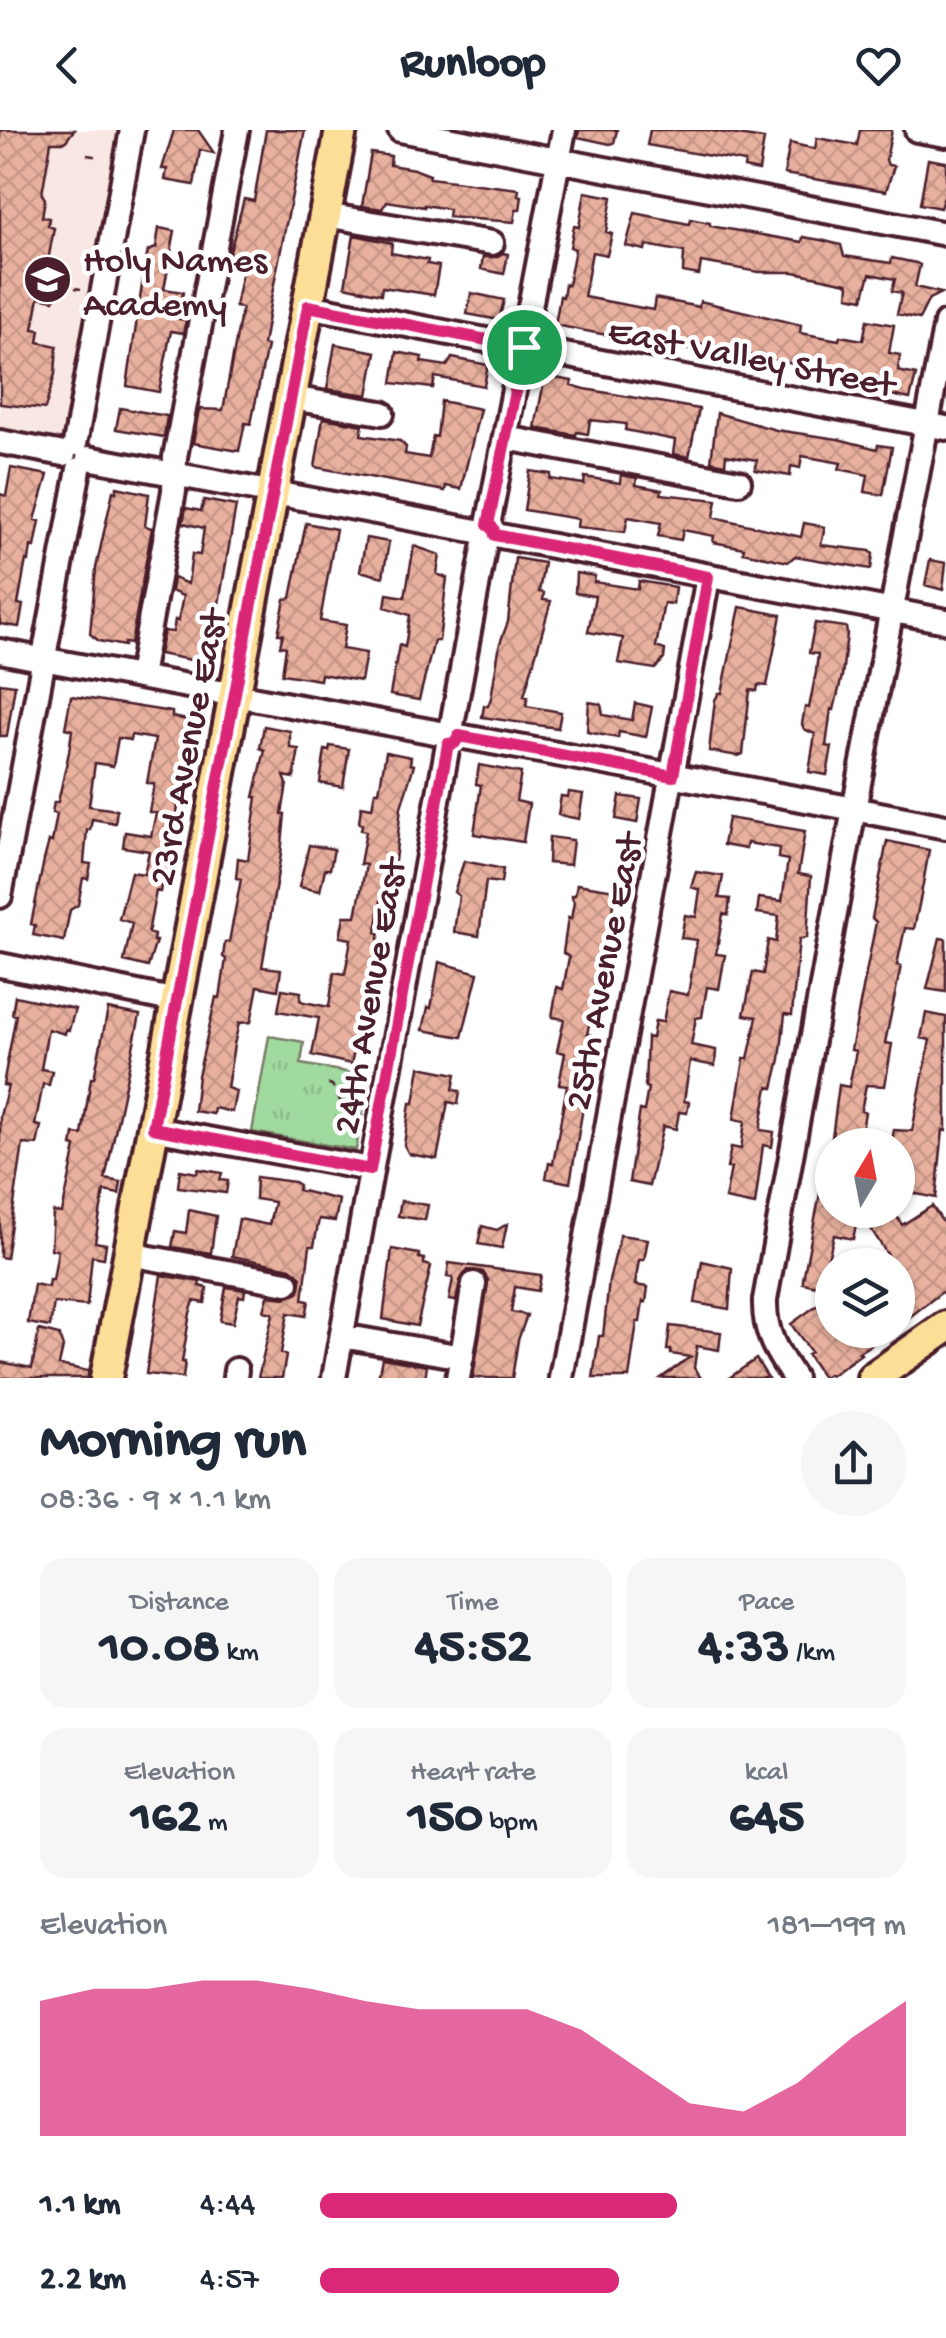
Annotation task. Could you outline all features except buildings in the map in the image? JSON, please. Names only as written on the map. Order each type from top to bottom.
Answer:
[{"type":"main road","name":"23rd Avenue East","points":[[106,1378],[341,130]]},
{"type":"main road","points":[[873,1378],[946,1327]]},
{"type":"street","points":[[0,896],[44,660],[132,130]]},
{"type":"street","points":[[140,676],[236,130]]},
{"type":"street","points":[[400,130],[946,234]]},
{"type":"street","name":"24th Avenue East","points":[[334,1378],[486,534],[564,130]]},
{"type":"street","points":[[917,130],[946,135]]},
{"type":"street","points":[[325,215],[492,243]]},
{"type":"street","name":"East Valley Street","points":[[308,306],[936,426]]},
{"type":"street","points":[[794,1378],[770,1343],[764,1322],[764,1300],[892,611],[936,426],[946,324]]},
{"type":"street","points":[[291,398],[382,414]]},
{"type":"street","points":[[506,438],[738,482]]},
{"type":"street","points":[[0,442],[946,621]]},
{"type":"street","name":"25th Avenue East","points":[[561,1378],[708,577]]},
{"type":"street","points":[[0,651],[946,826]]},
{"type":"street","points":[[0,965],[178,1001]]},
{"type":"street","points":[[153,1128],[370,1170]]},
{"type":"street","points":[[129,1254],[287,1283]]},
{"type":"street","points":[[342,1336],[460,1368],[474,1284]]},
{"type":"path","points":[[88,154],[100,157]]},
{"type":"path","points":[[75,288],[81,289]]},
{"type":"path","points":[[328,1084],[348,1114],[366,1122]]},
{"type":"shaded area","name":"Holy Names Academy","points":[[0,130],[125,130],[66,441],[0,429]]},
{"type":"green space","points":[[269,1036],[304,1042],[301,1064],[369,1076],[356,1150],[252,1132]]},
{"type":"place","name":"Holy Names Academy","points":[[48,279]]},
{"type":"route","points":[[308,306],[524,347],[488,525],[495,535],[708,577],[673,776],[459,736],[455,743],[448,744],[370,1170],[153,1128],[308,306]]}]
